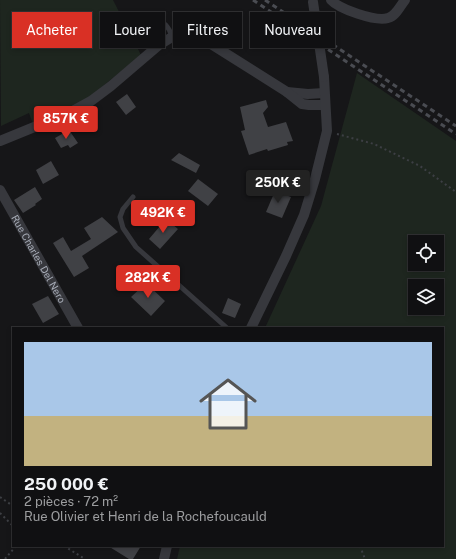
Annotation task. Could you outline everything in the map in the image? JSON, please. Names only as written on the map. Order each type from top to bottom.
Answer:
[{"type":"street","points":[[331,0],[345,10],[376,19],[387,19],[395,14],[405,0]]},
{"type":"street","points":[[251,327],[304,215],[315,179],[326,131],[324,77],[313,1]]},
{"type":"street","points":[[0,141],[71,112],[91,101],[159,45],[172,37],[182,34],[198,36],[287,92],[302,104],[326,105]]},
{"type":"street","points":[[287,92],[308,94],[324,93]]},
{"type":"street","name":"Rue Charles Del Nero","points":[[0,190],[77,327]]},
{"type":"street","points":[[164,559],[167,547]]},
{"type":"lane","points":[[165,26],[168,28],[172,37]]},
{"type":"lane","points":[[133,197],[123,209],[120,217],[123,228],[136,247],[226,327]]},
{"type":"path","points":[[326,131],[374,144],[420,166],[456,192]]},
{"type":"path","points":[[0,497],[12,505]]},
{"type":"path","points":[[0,513],[12,525]]},
{"type":"path","points":[[5,559],[15,547]]},
{"type":"path","points":[[66,547],[84,559]]},
{"type":"path","points":[[360,547],[365,559]]},
{"type":"shaded area","points":[[0,0],[113,0],[119,12],[100,12],[100,48],[137,48],[141,55],[76,108],[33,124],[29,113],[1,126]]},
{"type":"shaded area","points":[[357,73],[456,141],[456,559],[177,559],[180,547],[444,547],[444,327],[265,327],[321,206]]},
{"type":"building","points":[[127,94],[136,107],[126,115],[116,102]]},
{"type":"building","points":[[266,100],[268,107],[263,113],[268,127],[286,122],[293,141],[287,142],[288,145],[268,151],[267,149],[249,155],[241,131],[245,130],[240,107]]},
{"type":"building","points":[[69,130],[78,143],[70,148],[68,145],[61,148],[55,138]]},
{"type":"building","points":[[179,153],[200,165],[196,173],[171,160]]},
{"type":"building","points":[[51,161],[59,175],[43,184],[36,170]]},
{"type":"building","points":[[198,179],[218,194],[208,206],[188,191]]},
{"type":"building","points":[[35,187],[42,199],[35,204],[36,205],[23,213],[14,200]]},
{"type":"building","points":[[275,191],[291,197],[282,218],[266,212]]},
{"type":"building","points":[[102,217],[118,232],[82,256],[89,268],[74,277],[53,243],[63,237],[71,251],[91,239],[84,228]]},
{"type":"building","points":[[166,219],[178,229],[160,249],[149,239]]},
{"type":"building","points":[[146,283],[165,301],[151,316],[131,297]]},
{"type":"building","points":[[48,296],[59,314],[43,323],[32,304]]},
{"type":"building","points":[[228,298],[241,304],[235,318],[222,313]]},
{"type":"building","points":[[110,547],[140,547],[133,559],[129,559]]},
{"type":"railway","points":[[253,0],[456,134]]},
{"type":"railway","points":[[265,0],[456,126]]}]
